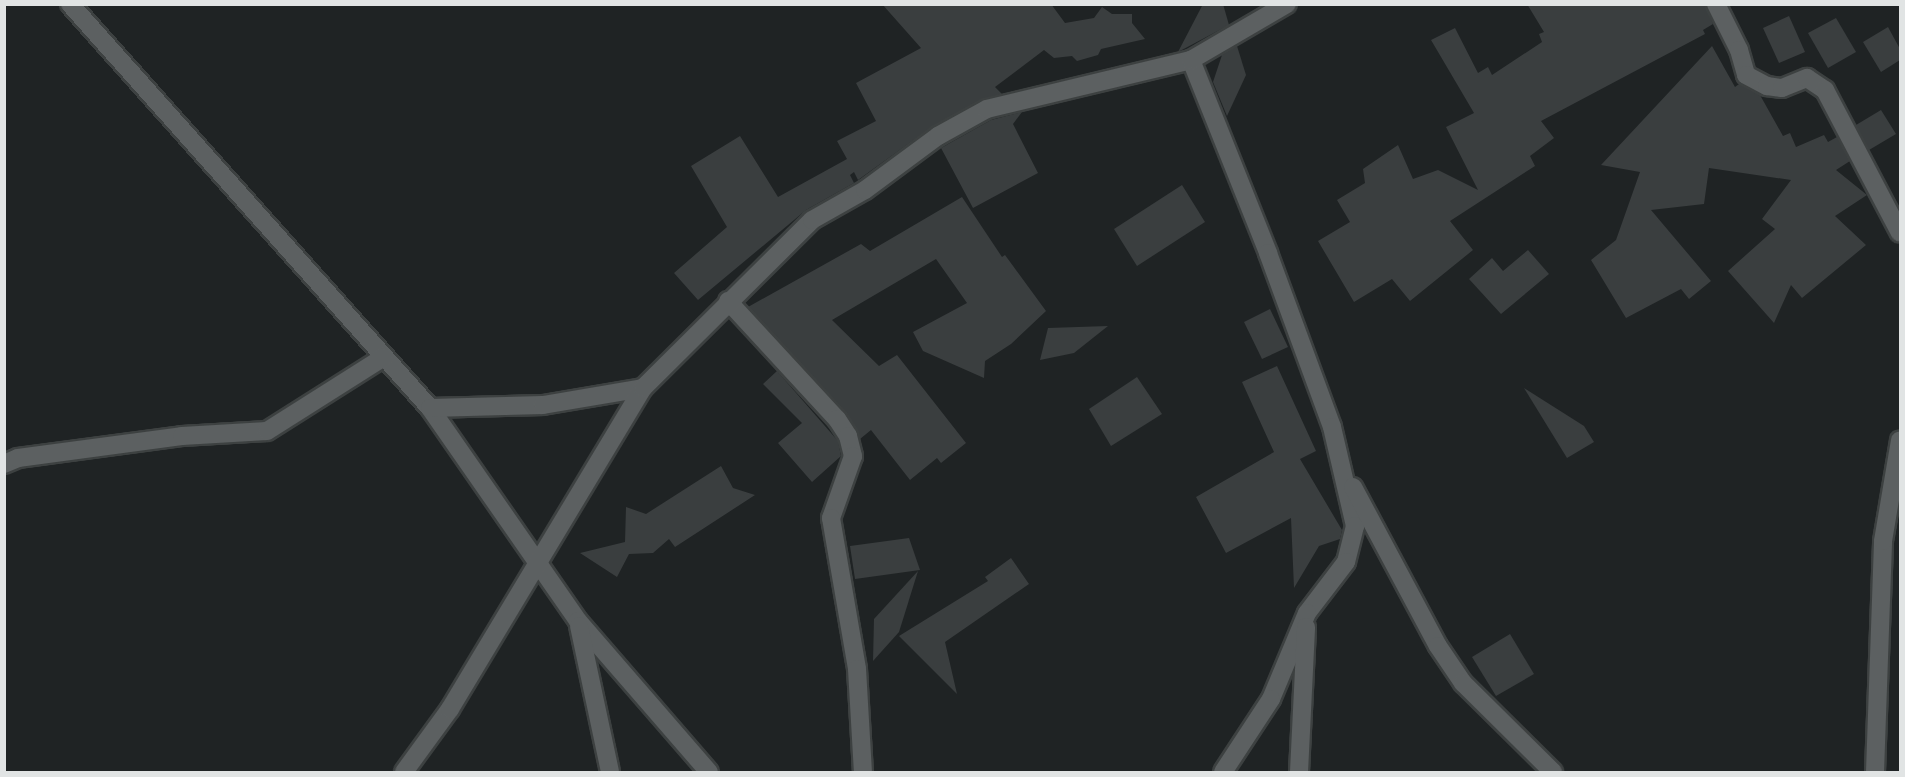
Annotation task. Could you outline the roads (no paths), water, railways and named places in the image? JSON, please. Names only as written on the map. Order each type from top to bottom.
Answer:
[{"type":"street","points":[[70,4],[430,408],[578,621],[709,772]]},
{"type":"street","points":[[404,772],[450,709],[643,388],[812,220],[865,190],[938,136],[987,109],[1191,60],[1287,4]]},
{"type":"street","points":[[1716,4],[1739,50],[1746,75],[1767,86],[1782,88],[1807,78],[1825,90],[1900,233]]},
{"type":"street","points":[[1191,60],[1268,253],[1332,427],[1355,526],[1346,562],[1307,613],[1271,699],[1223,772]]},
{"type":"street","points":[[728,301],[837,419],[848,436],[853,456],[831,518],[857,669],[863,772]]},
{"type":"street","points":[[4,464],[18,459],[182,436],[267,430],[384,357]]},
{"type":"street","points":[[430,408],[543,405],[643,388]]},
{"type":"street","points":[[1875,772],[1884,541],[1900,440]]},
{"type":"street","points":[[1339,462],[1456,674],[1553,772]]},
{"type":"street","points":[[1299,772],[1307,613]]},
{"type":"street","points":[[578,621],[610,772]]}]
